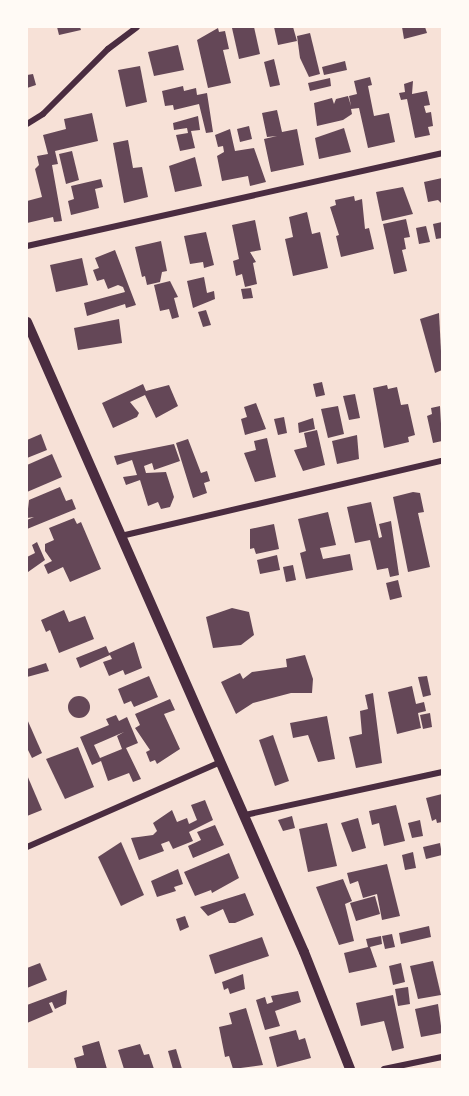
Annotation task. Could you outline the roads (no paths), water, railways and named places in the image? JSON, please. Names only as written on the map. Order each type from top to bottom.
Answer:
[{"type":"street","points":[[27,124],[43,114],[108,49],[136,27]]},
{"type":"street","points":[[27,246],[442,153]]},
{"type":"street","points":[[27,322],[245,815],[350,1069]]},
{"type":"street","points":[[121,536],[442,461]]},
{"type":"street","points":[[27,847],[222,762]]},
{"type":"street","points":[[245,815],[442,772]]},
{"type":"street","points":[[384,1069],[442,1057]]}]
